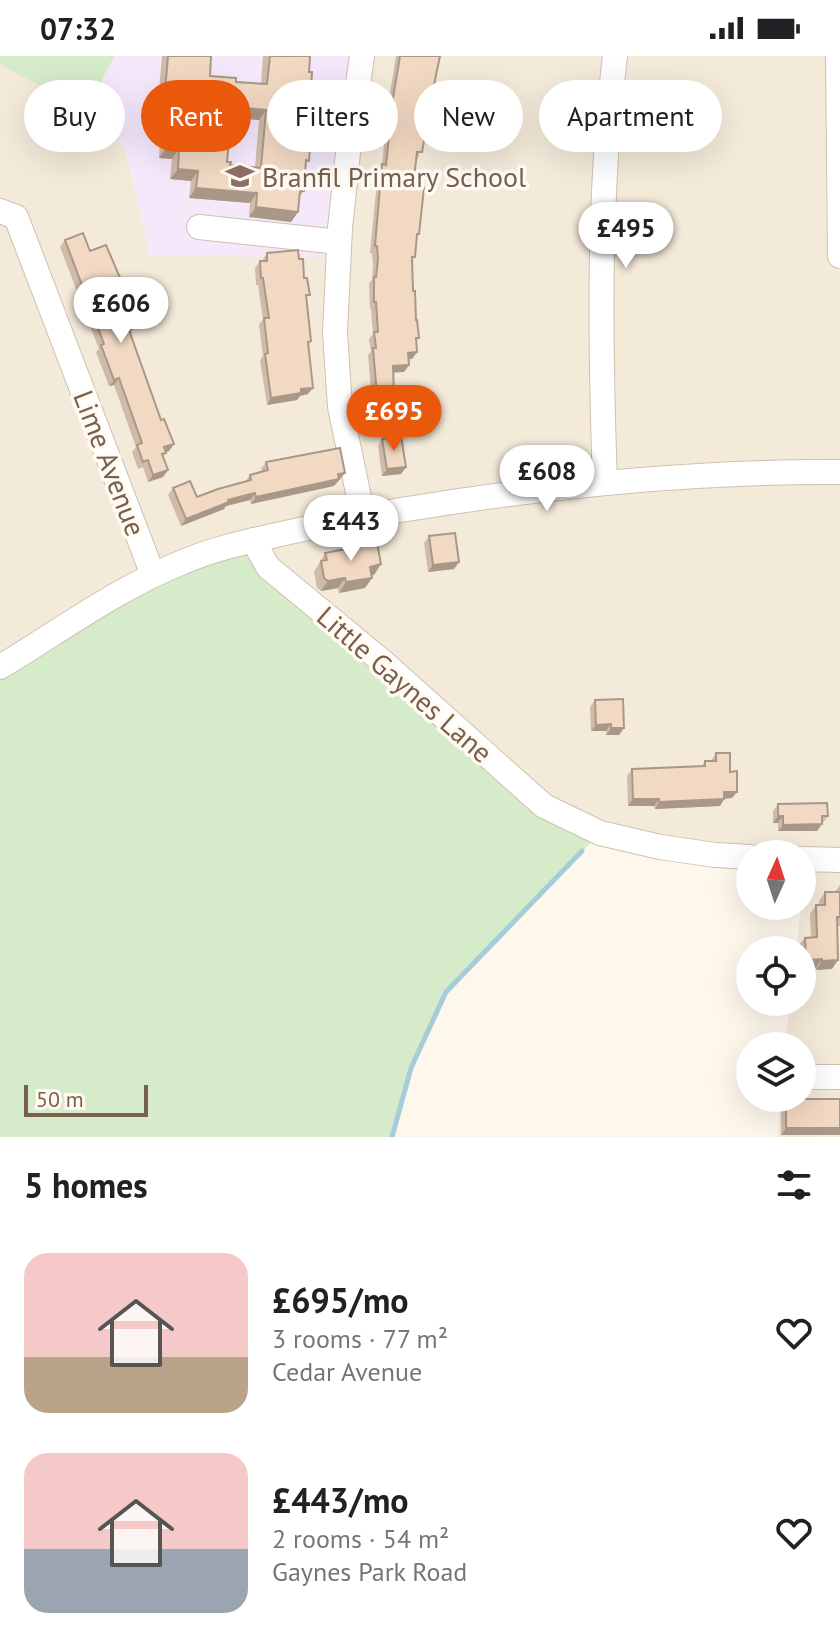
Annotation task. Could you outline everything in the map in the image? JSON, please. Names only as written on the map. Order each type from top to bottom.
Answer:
[{"type":"street","points":[[362,56],[339,242],[335,332],[340,407],[363,516]]},
{"type":"street","points":[[605,483],[601,358],[603,229],[615,56]]},
{"type":"street","points":[[838,56],[840,256]]},
{"type":"street","name":"Lime Avenue","points":[[8,214],[153,575]]},
{"type":"street","points":[[199,227],[339,242]]},
{"type":"street","points":[[0,667],[153,575],[206,553],[253,540],[363,516],[495,495],[757,472],[840,472]]},
{"type":"street","name":"Little Gaynes Lane","points":[[253,540],[268,567],[383,662],[544,806],[600,833],[660,847],[736,856]]},
{"type":"street","points":[[816,859],[840,860]]},
{"type":"street","points":[[816,1077],[840,1077]]},
{"type":"shaded area","name":"Branfil Primary School","points":[[115,56],[362,56],[359,80],[267,80],[267,152],[351,152],[338,258],[150,255],[125,148],[125,80],[103,80]]},
{"type":"shaded area","points":[[362,56],[840,56],[840,1137],[778,1137],[779,1112],[816,1112],[816,1032],[787,1032],[788,1016],[816,1016],[816,936],[798,936],[800,920],[816,920],[816,840],[736,840],[736,855],[715,855],[0,667],[0,64],[30,80],[24,80],[24,152],[125,152],[125,148],[150,255],[267,145],[267,152],[398,152],[398,80],[336,80]]},
{"type":"green space","points":[[0,56],[115,56],[103,80],[29,80],[0,64]]},
{"type":"green space","points":[[253,540],[544,806],[600,833],[446,992],[411,1068],[392,1137],[0,1137],[0,667],[115,596]]},
{"type":"building","points":[[168,56],[211,56],[210,76],[236,78],[166,80]]},
{"type":"building","points":[[270,56],[310,56],[309,72],[312,72],[312,80],[267,80]]},
{"type":"building","points":[[400,56],[440,56],[436,80],[414,80],[414,152],[417,152],[413,187],[424,188],[415,257],[412,257],[419,338],[416,338],[417,352],[408,353],[409,365],[393,366],[394,394],[377,395],[373,348],[376,348],[374,332],[378,332],[374,302],[378,259],[375,246],[382,164],[386,165],[387,152],[398,152],[396,80]]},
{"type":"building","points":[[251,83],[267,84],[267,152],[310,152],[298,212],[256,207],[257,193],[196,188],[198,171],[178,169],[179,152],[228,152],[227,162],[231,162],[230,165],[261,168],[266,110],[251,109]]},
{"type":"building","points":[[83,233],[90,251],[106,245],[133,315],[129,316],[133,328],[129,330],[161,420],[164,419],[174,444],[164,447],[166,453],[162,454],[168,470],[153,475],[148,460],[143,462],[137,445],[142,443],[119,378],[114,380],[101,345],[104,344],[65,240]]},
{"type":"building","points":[[298,250],[299,259],[303,259],[304,278],[307,278],[310,295],[306,295],[313,388],[271,398],[264,318],[269,318],[260,261],[267,261],[267,253]]},
{"type":"building","points":[[401,436],[406,467],[387,469],[382,439]]},
{"type":"building","points":[[340,448],[345,473],[338,474],[339,479],[228,500],[186,519],[173,488],[190,481],[197,497],[251,480],[250,475],[268,470],[266,462]]},
{"type":"building","points":[[455,533],[459,562],[433,565],[429,536]]},
{"type":"building","points":[[377,543],[381,564],[370,567],[372,578],[346,582],[345,578],[328,581],[324,578],[321,561],[327,560],[325,553]]},
{"type":"building","points":[[623,699],[624,728],[611,728],[611,724],[596,725],[595,700]]},
{"type":"building","points":[[716,753],[730,753],[730,772],[737,771],[737,792],[724,792],[724,799],[659,802],[659,799],[633,799],[632,769],[705,766],[705,761],[716,761]]},
{"type":"building","points":[[827,803],[828,816],[822,816],[822,824],[783,825],[783,816],[778,816],[778,804]]},
{"type":"building","points":[[825,892],[840,892],[838,960],[816,959],[816,905],[825,905]]},
{"type":"building","points":[[816,1099],[840,1099],[840,1128],[786,1128],[786,1112],[816,1112]]},
{"type":"waterway","points":[[392,1137],[411,1068],[446,992],[582,851]]},
{"type":"place","name":"Branfil Primary School","points":[[240,176]]}]
